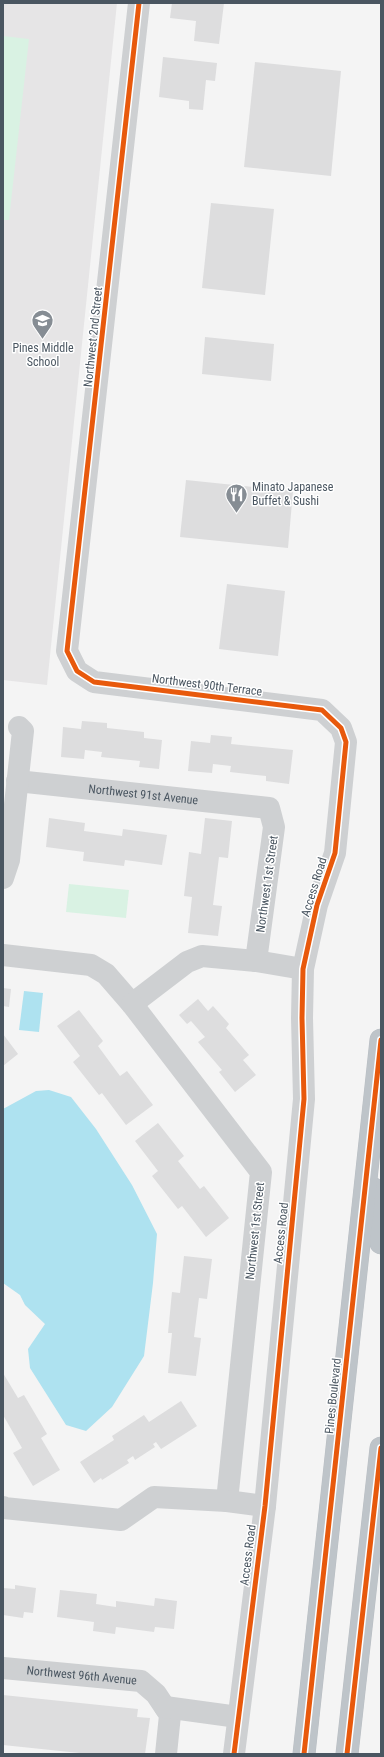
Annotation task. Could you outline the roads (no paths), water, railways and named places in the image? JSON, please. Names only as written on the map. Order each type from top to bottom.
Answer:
[{"type":"highway","name":"Pines Boulevard","points":[[304,1754],[381,1040]]},
{"type":"highway","points":[[370,1150],[381,1243]]},
{"type":"highway","points":[[347,1754],[381,1448]]},
{"type":"street","name":"Northwest 2nd Street","points":[[77,671],[67,651],[139,3]]},
{"type":"street","name":"Northwest 90th Terrace","points":[[77,671],[94,682],[322,710],[334,720]]},
{"type":"street","name":"Access Road","points":[[234,1754],[265,1506],[304,1099],[302,1018],[304,969],[316,905],[335,852],[338,825],[346,742],[340,728],[334,720]]},
{"type":"street","points":[[3,878],[9,860],[24,731],[19,727]]},
{"type":"street","name":"Northwest 91st Avenue","points":[[17,781],[269,808]]},
{"type":"street","name":"Northwest 1st Street","points":[[256,961],[274,827],[269,808]]},
{"type":"street","name":"Northwest 1st Street","points":[[3,955],[91,965],[106,974],[132,1004],[261,1172],[227,1501]]},
{"type":"street","points":[[132,1004],[187,962],[202,956],[256,961],[304,969]]},
{"type":"street","points":[[3,1507],[122,1520],[154,1497],[227,1501],[265,1506]]},
{"type":"street","name":"Northwest 96th Avenue","points":[[3,1668],[141,1681],[166,1703]]},
{"type":"street","points":[[166,1754],[170,1715],[166,1703],[238,1717]]},
{"type":"water","points":[[24,991],[43,993],[39,1032],[19,1030]]},
{"type":"water","points":[[49,1090],[71,1097],[96,1129],[132,1185],[157,1234],[153,1283],[144,1356],[112,1407],[86,1431],[66,1425],[30,1368],[28,1349],[45,1324],[25,1305],[20,1295],[3,1283],[3,1109],[36,1091]]},
{"type":"place","name":"Pines Middle School","points":[[43,340]]},
{"type":"place","name":"Minato Japanese Buffet & Sushi","points":[[237,514]]}]
